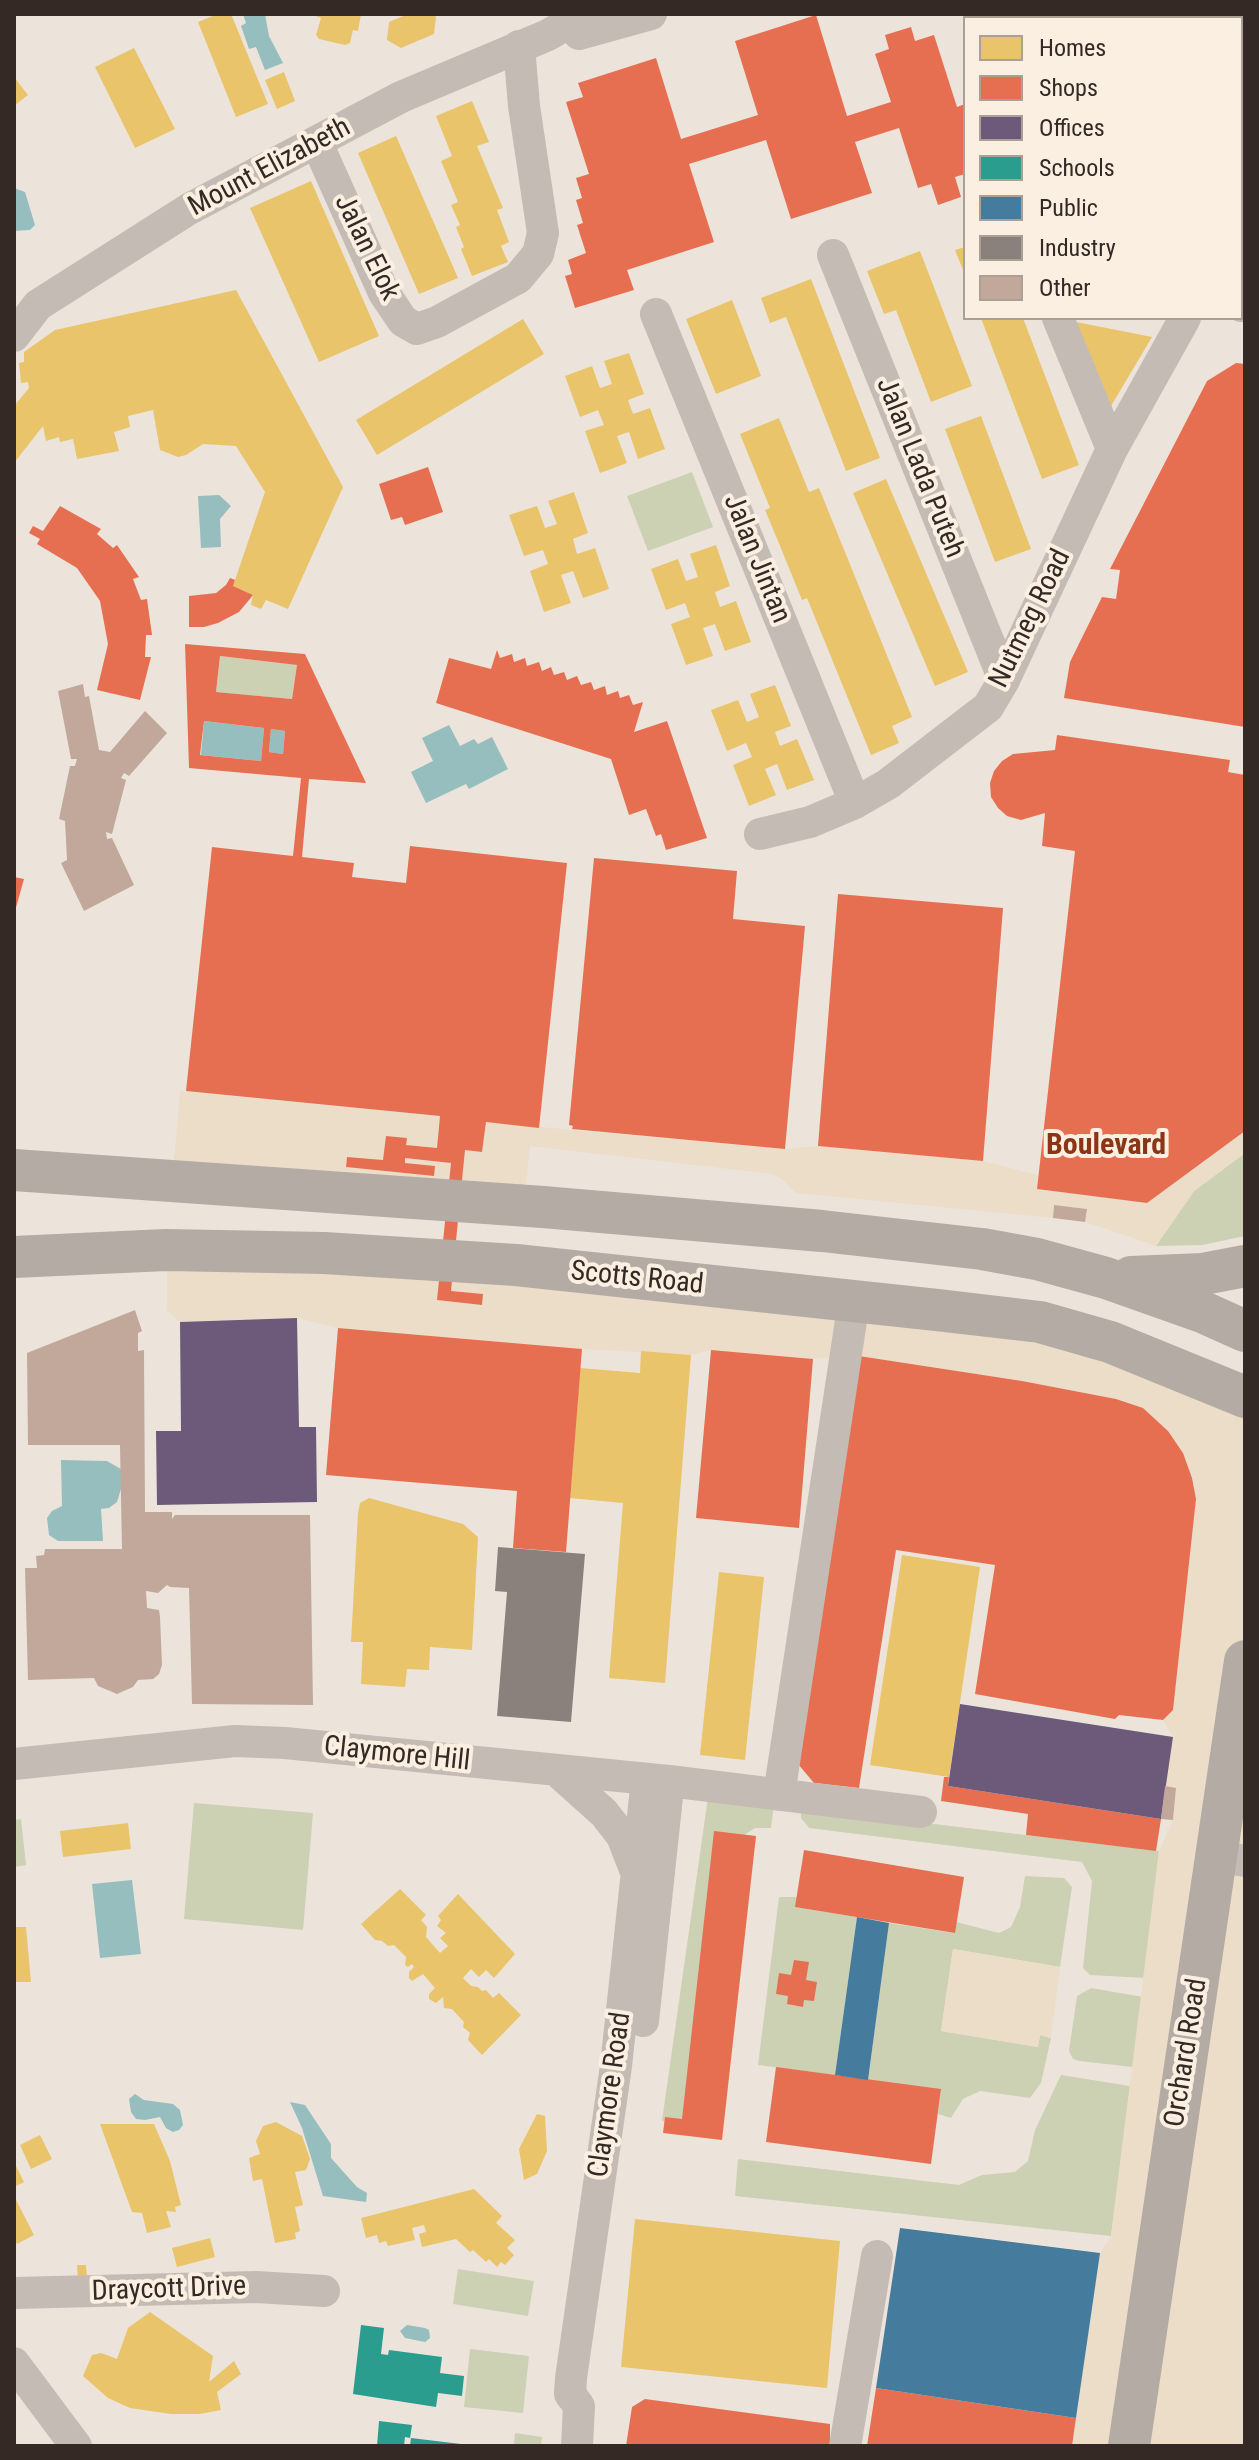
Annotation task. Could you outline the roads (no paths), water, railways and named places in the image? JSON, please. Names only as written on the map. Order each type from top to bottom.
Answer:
[{"type":"main road","points":[[14,1170],[543,1207],[822,1231],[1005,1253],[1106,1278],[1205,1313],[1245,1331]]},
{"type":"main road","name":"Scotts Road","points":[[26,1261],[87,1253],[166,1250],[324,1253],[516,1265],[854,1301],[1040,1322],[1110,1342],[1245,1397]]},
{"type":"main road","points":[[1106,1278],[1203,1274],[1245,1266]]},
{"type":"main road","name":"Orchard Road","points":[[1129,2446],[1232,1859],[1245,1661]]},
{"type":"street","name":"Mount Elizabeth","points":[[14,336],[38,305],[189,209],[401,97],[564,28],[651,14]]},
{"type":"street","name":"Jalan Elok","points":[[317,143],[384,293],[403,321],[417,329],[437,322],[518,278],[538,254],[543,233],[524,106],[564,28]]},
{"type":"street","name":"Jalan Lada Puteh","points":[[833,255],[1004,680]]},
{"type":"street","name":"Jalan Jintan","points":[[656,314],[855,803]]},
{"type":"street","points":[[1059,320],[1112,449]]},
{"type":"street","name":"Nutmeg Road","points":[[760,834],[810,822],[855,803],[888,784],[988,707],[1004,680],[1112,449],[1179,329],[1187,334],[1200,320]]},
{"type":"street","points":[[779,1795],[854,1301]]},
{"type":"street","name":"Claymore Hill","points":[[14,1764],[235,1741],[285,1743],[658,1780],[921,1812]]},
{"type":"street","points":[[556,1770],[604,1813],[622,1836],[637,1875]]},
{"type":"street","name":"Claymore Road","points":[[577,2446],[579,2406],[570,2394],[574,2344],[608,2124],[637,1875],[658,1780]]},
{"type":"street","name":"Claymore Road","points":[[579,2406],[589,2397],[609,2223],[632,2104],[651,1970],[658,1780]]},
{"type":"street","points":[[845,2446],[877,2256]]},
{"type":"street","name":"Draycott Drive","points":[[14,2293],[256,2287],[324,2291]]},
{"type":"street","points":[[14,2363],[76,2446]]},
{"type":"water","points":[[243,14],[265,14],[269,36],[283,63],[265,70],[256,47],[249,49],[241,26],[246,23]]},
{"type":"water","points":[[14,188],[25,192],[35,225],[30,230],[14,231]]},
{"type":"water","points":[[219,495],[231,506],[220,519],[221,547],[201,548],[198,496]]},
{"type":"water","points":[[204,721],[264,728],[261,761],[201,755]]},
{"type":"water","points":[[449,725],[460,746],[474,739],[478,744],[492,737],[508,769],[469,789],[466,784],[426,803],[411,772],[433,761],[422,738]]},
{"type":"water","points":[[271,729],[285,731],[283,754],[269,752]]},
{"type":"water","points":[[61,1460],[107,1461],[121,1469],[121,1489],[117,1502],[101,1509],[103,1541],[58,1541],[49,1535],[47,1518],[62,1506]]},
{"type":"water","points":[[132,1880],[141,1954],[100,1958],[92,1884]]},
{"type":"water","points":[[135,2094],[144,2100],[173,2104],[180,2110],[183,2125],[173,2132],[166,2128],[160,2117],[136,2119],[131,2112],[129,2099]]},
{"type":"water","points":[[290,2102],[305,2105],[331,2144],[331,2158],[357,2187],[367,2193],[366,2202],[323,2196],[302,2128]]},
{"type":"water","points":[[407,2325],[429,2330],[430,2338],[425,2342],[405,2338],[400,2331]]},
{"type":"district","name":"Boulevard","points":[[1106,1146]]}]
